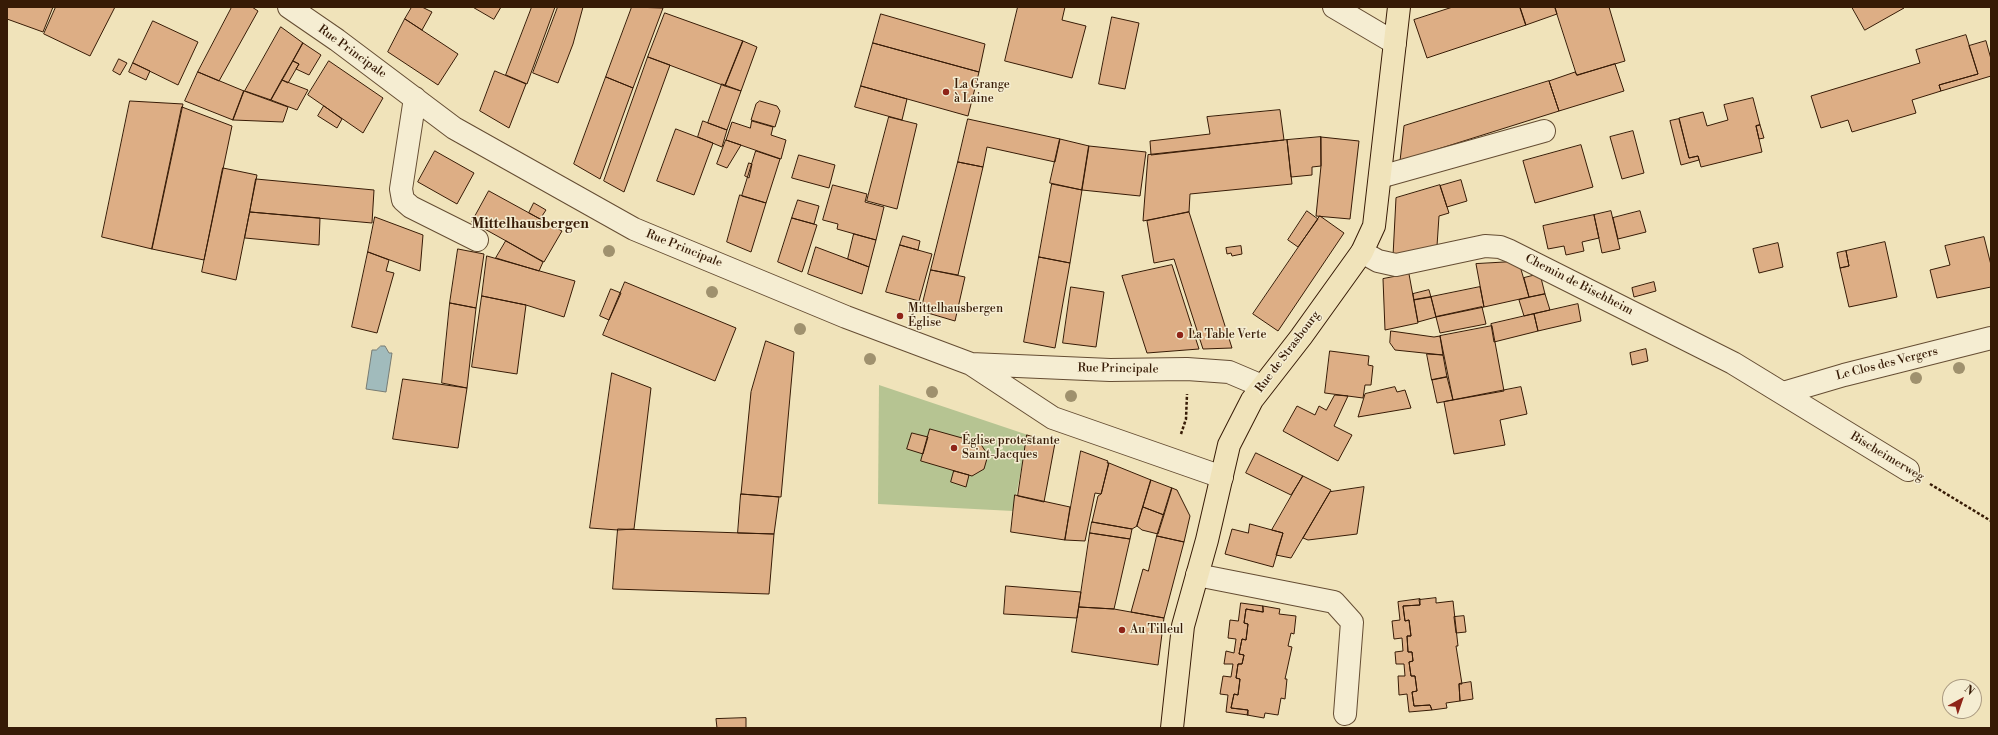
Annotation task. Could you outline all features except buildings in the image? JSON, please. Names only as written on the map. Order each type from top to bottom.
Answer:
[{"type":"main road","name":"Rue de Strasbourg","points":[[1171,728],[1183,626],[1222,478],[1229,445],[1252,400],[1301,337],[1362,252],[1374,226],[1399,7]]},
{"type":"street","name":"Rue Principale","points":[[289,7],[454,128],[634,229],[846,317],[971,364],[1053,418],[1173,462],[1222,478]]},
{"type":"street","points":[[1334,7],[1395,43]]},
{"type":"street","points":[[415,98],[401,189],[403,200],[410,207],[478,240]]},
{"type":"street","points":[[1380,177],[1544,131]]},
{"type":"street","name":"Chemin de Bischheim","points":[[1362,252],[1378,261],[1396,265],[1485,246],[1505,249],[1733,363],[1783,393]]},
{"type":"street","name":"Le Clos des Vergers","points":[[1783,393],[1844,375],[1991,338]]},
{"type":"street","name":"Rue Principale","points":[[971,364],[1110,370],[1188,369],[1229,372],[1262,386]]},
{"type":"street","name":"Bischeimerweg","points":[[1783,393],[1908,470]]},
{"type":"street","points":[[1197,575],[1334,602],[1352,622],[1345,714]]},
{"type":"path","points":[[1173,462],[1186,419],[1188,369]]},
{"type":"path","name":"Bischeimerweg","points":[[1908,470],[1991,521]]},
{"type":"green space","points":[[879,385],[1028,435],[1013,511],[878,504]]},
{"type":"water","points":[[381,346],[385,346],[389,353],[392,353],[386,392],[366,389],[372,350],[376,350]]},
{"type":"place","name":"La Grange à Laine","points":[[946,92]]},
{"type":"place","name":"Mittelhausbergen Église","points":[[900,316]]},
{"type":"place","name":"La Table Verte","points":[[1180,335]]},
{"type":"place","name":"Église protestante Saint-Jacques","points":[[954,448]]},
{"type":"place","name":"Au Tilleul","points":[[1122,630]]},
{"type":"district","name":"Mittelhausbergen","points":[[530,225]]}]
